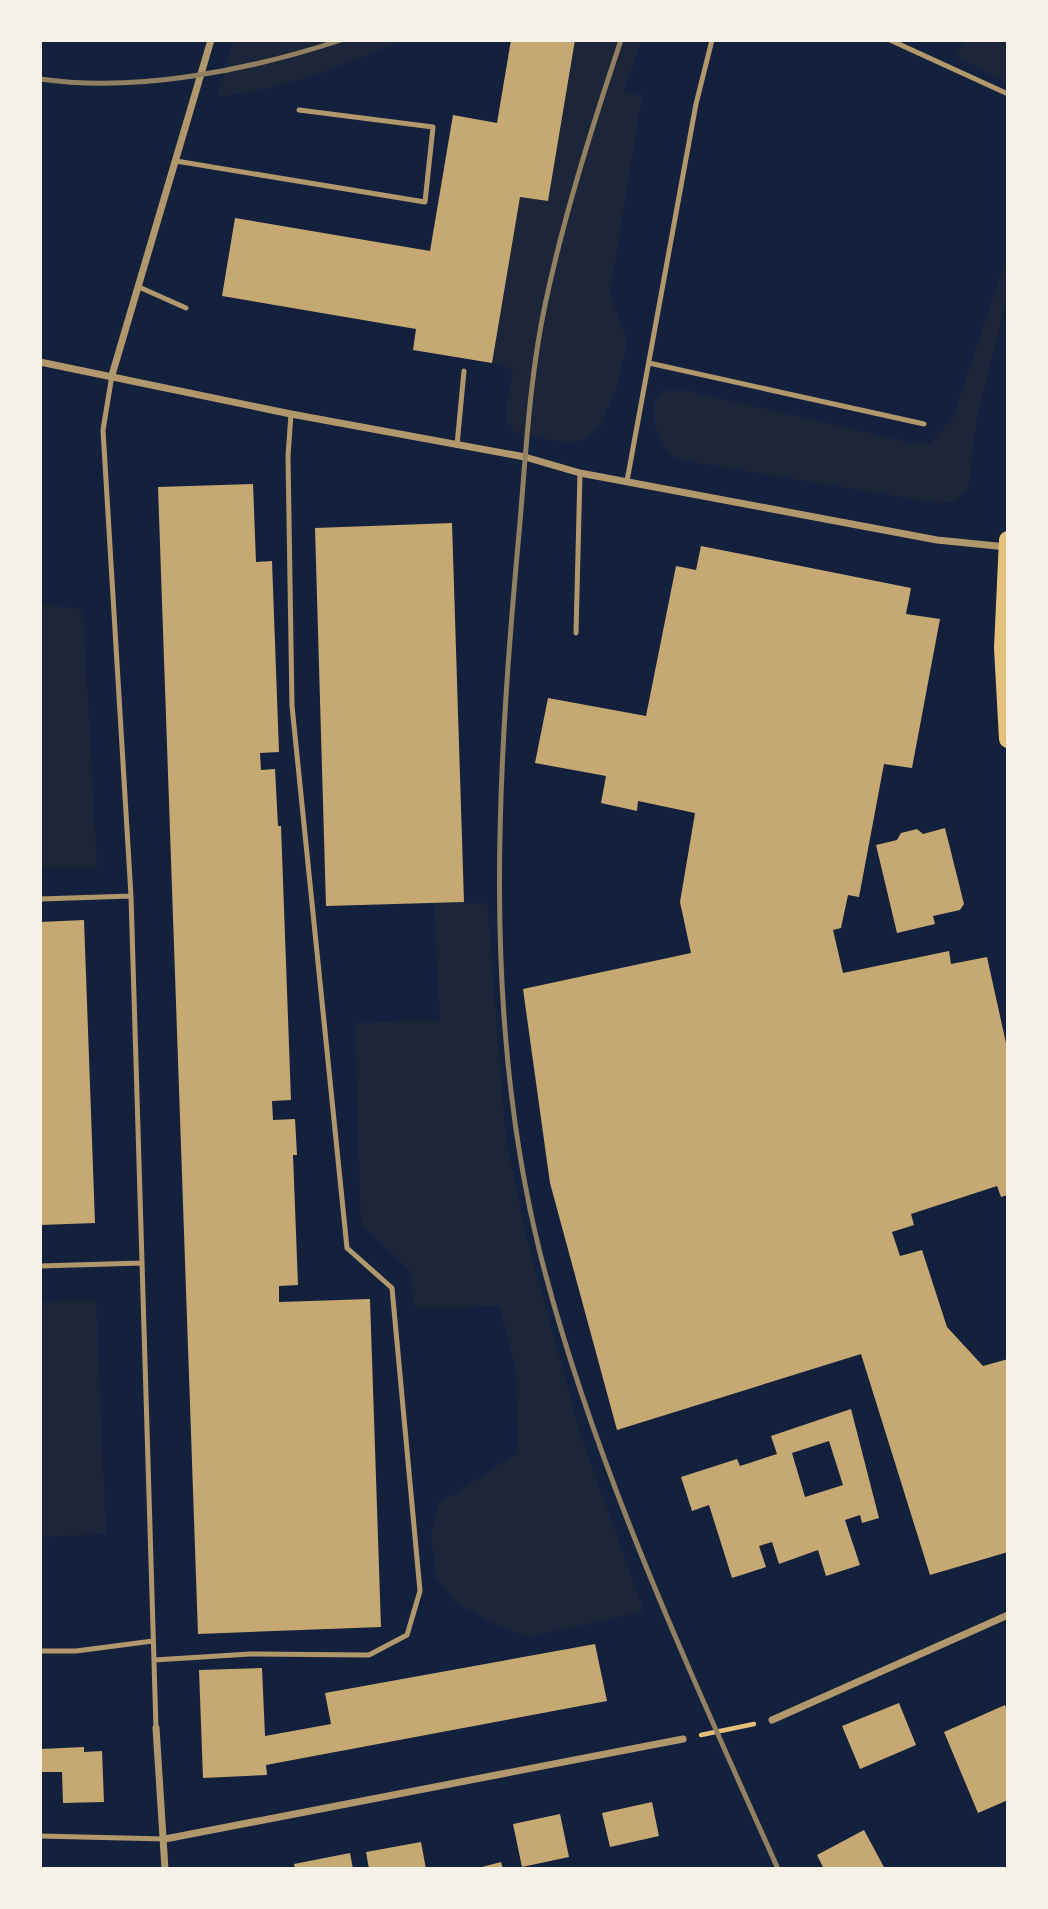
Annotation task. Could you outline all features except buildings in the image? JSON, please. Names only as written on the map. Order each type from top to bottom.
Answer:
[{"type":"main road","points":[[1008,540],[1003,648],[1008,738]]},
{"type":"street","points":[[112,375],[211,40]]},
{"type":"street","points":[[40,362],[291,414],[525,457],[580,473],[937,540],[1007,547]]},
{"type":"street","points":[[772,1720],[1008,1615]]},
{"type":"street","points":[[156,1728],[165,1869]]},
{"type":"street","points":[[165,1839],[682,1739]]},
{"type":"lane","points":[[627,481],[696,104],[712,40]]},
{"type":"lane","points":[[890,40],[1008,94]]},
{"type":"lane","points":[[176,161],[425,202],[433,127],[299,110]]},
{"type":"lane","points":[[139,287],[186,308]]},
{"type":"lane","points":[[649,363],[925,424]]},
{"type":"lane","points":[[457,445],[464,371]]},
{"type":"lane","points":[[112,375],[103,430],[131,896],[156,1728]]},
{"type":"lane","points":[[154,1660],[250,1654],[369,1655],[407,1635],[420,1591],[392,1288],[347,1248],[292,706],[288,456],[291,414]]},
{"type":"lane","points":[[576,633],[580,473]]},
{"type":"lane","points":[[40,899],[131,896]]},
{"type":"lane","points":[[40,1266],[142,1263]]},
{"type":"lane","points":[[40,1651],[76,1651],[153,1641]]},
{"type":"lane","points":[[40,1836],[165,1839]]},
{"type":"path","points":[[682,1739],[772,1720]]},
{"type":"shaded area","points":[[234,40],[403,40],[336,67],[286,83],[262,90],[217,96]]},
{"type":"shaded area","points":[[575,40],[642,40],[623,91],[642,96],[610,293],[627,343],[616,390],[601,424],[586,439],[569,443],[520,435],[507,424],[506,408],[513,369],[492,363],[520,197],[548,201]]},
{"type":"shaded area","points":[[964,40],[1008,40],[1008,84],[955,56]]},
{"type":"shaded area","points":[[1008,253],[1008,296],[977,418],[968,490],[952,502],[939,503],[683,461],[671,454],[661,441],[655,425],[655,400],[663,391],[683,390],[912,443],[929,444],[953,418]]},
{"type":"shaded area","points":[[40,603],[83,610],[97,867],[40,868]]},
{"type":"shaded area","points":[[434,903],[487,903],[506,1139],[525,1231],[581,1436],[644,1611],[528,1637],[490,1622],[457,1603],[436,1578],[431,1533],[439,1503],[518,1453],[516,1369],[500,1306],[414,1308],[411,1272],[361,1224],[355,1023],[440,1020]]},
{"type":"shaded area","points":[[96,1300],[106,1534],[40,1537],[40,1302]]},
{"type":"railway","points":[[40,79],[115,83],[193,76],[269,61],[341,40]]},
{"type":"railway","points":[[621,40],[589,138],[561,238],[545,305],[532,386],[512,612],[501,795],[502,979],[508,1070],[521,1160],[539,1249],[586,1408],[614,1486],[677,1641],[778,1869]]}]
